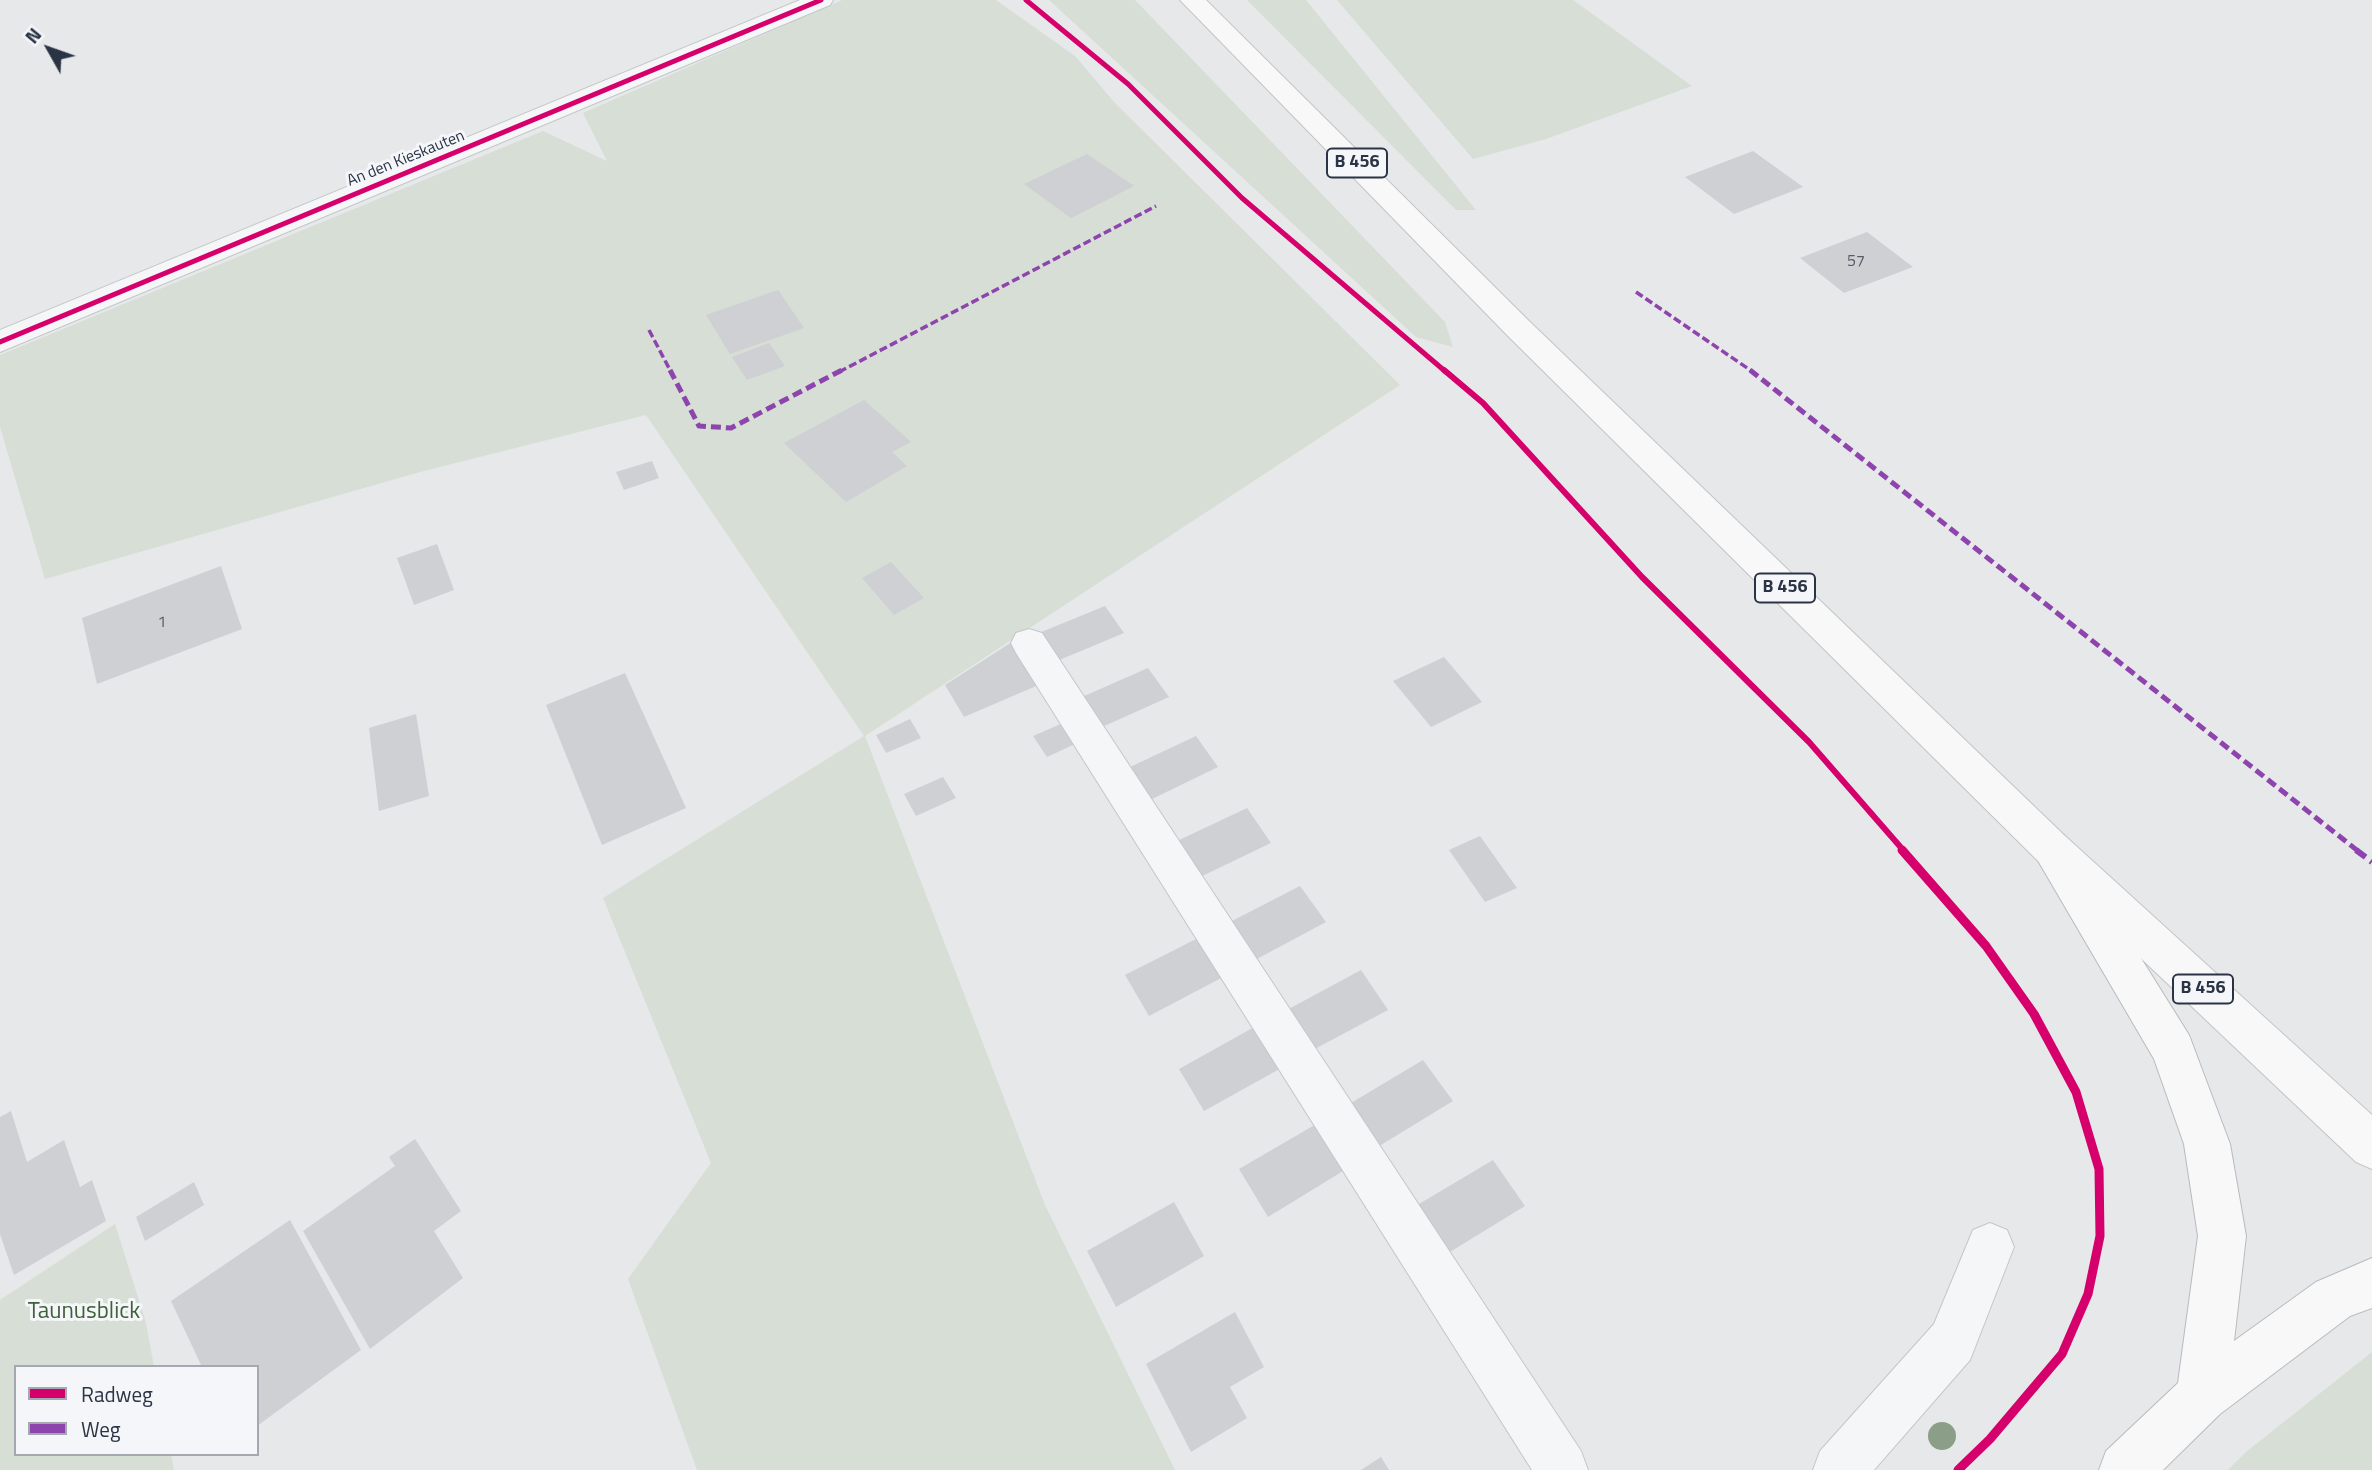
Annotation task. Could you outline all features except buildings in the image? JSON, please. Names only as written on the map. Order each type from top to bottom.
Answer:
[{"type":"main road","name":"B 456","points":[[1192,0],[1519,329],[2050,847],[2367,1139]]},
{"type":"main road","points":[[2050,847],[2173,1050],[2207,1144],[2221,1236],[2202,1396]]},
{"type":"main road","points":[[2125,1470],[2202,1396],[2333,1299],[2372,1283]]},
{"type":"lane","name":"An den Kieskauten","points":[[0,342],[821,0]]},
{"type":"lane","points":[[1029,643],[1562,1470]]},
{"type":"lane","points":[[1839,1470],[1952,1342],[1990,1247]]},
{"type":"green space","points":[[842,0],[996,0],[1075,56],[1115,103],[1400,385],[865,736],[1045,1205],[1175,1470],[697,1470],[628,1279],[711,1163],[603,898],[864,736],[646,415],[420,472],[45,579],[0,427],[0,355],[543,131],[607,161],[583,113]]},
{"type":"green space","points":[[1049,0],[1135,0],[1445,322],[1453,347],[1416,337]]},
{"type":"green space","points":[[1247,0],[1306,0],[1476,210],[1456,210]]},
{"type":"green space","points":[[1337,0],[1573,0],[1692,86],[1546,139],[1473,159]]},
{"type":"green space","name":"Taunusblick","points":[[115,1224],[146,1323],[154,1365],[14,1365],[14,1456],[171,1456],[174,1470],[0,1470],[0,1300]]},
{"type":"green space","points":[[2372,1352],[2372,1470],[2228,1470],[2246,1452]]},
{"type":"marked path","points":[[649,330],[699,426],[731,428],[1156,206]]},
{"type":"marked path","points":[[1636,292],[1775,387],[2372,862]]},
{"type":"cycle path","points":[[0,342],[821,0]]},
{"type":"cycle path","points":[[1026,0],[1128,84],[1242,198],[1483,403],[1642,577],[1809,742],[1986,946],[2034,1014],[2076,1092],[2099,1169],[2100,1236],[2088,1294],[2062,1354],[1990,1439],[1958,1470]]}]
